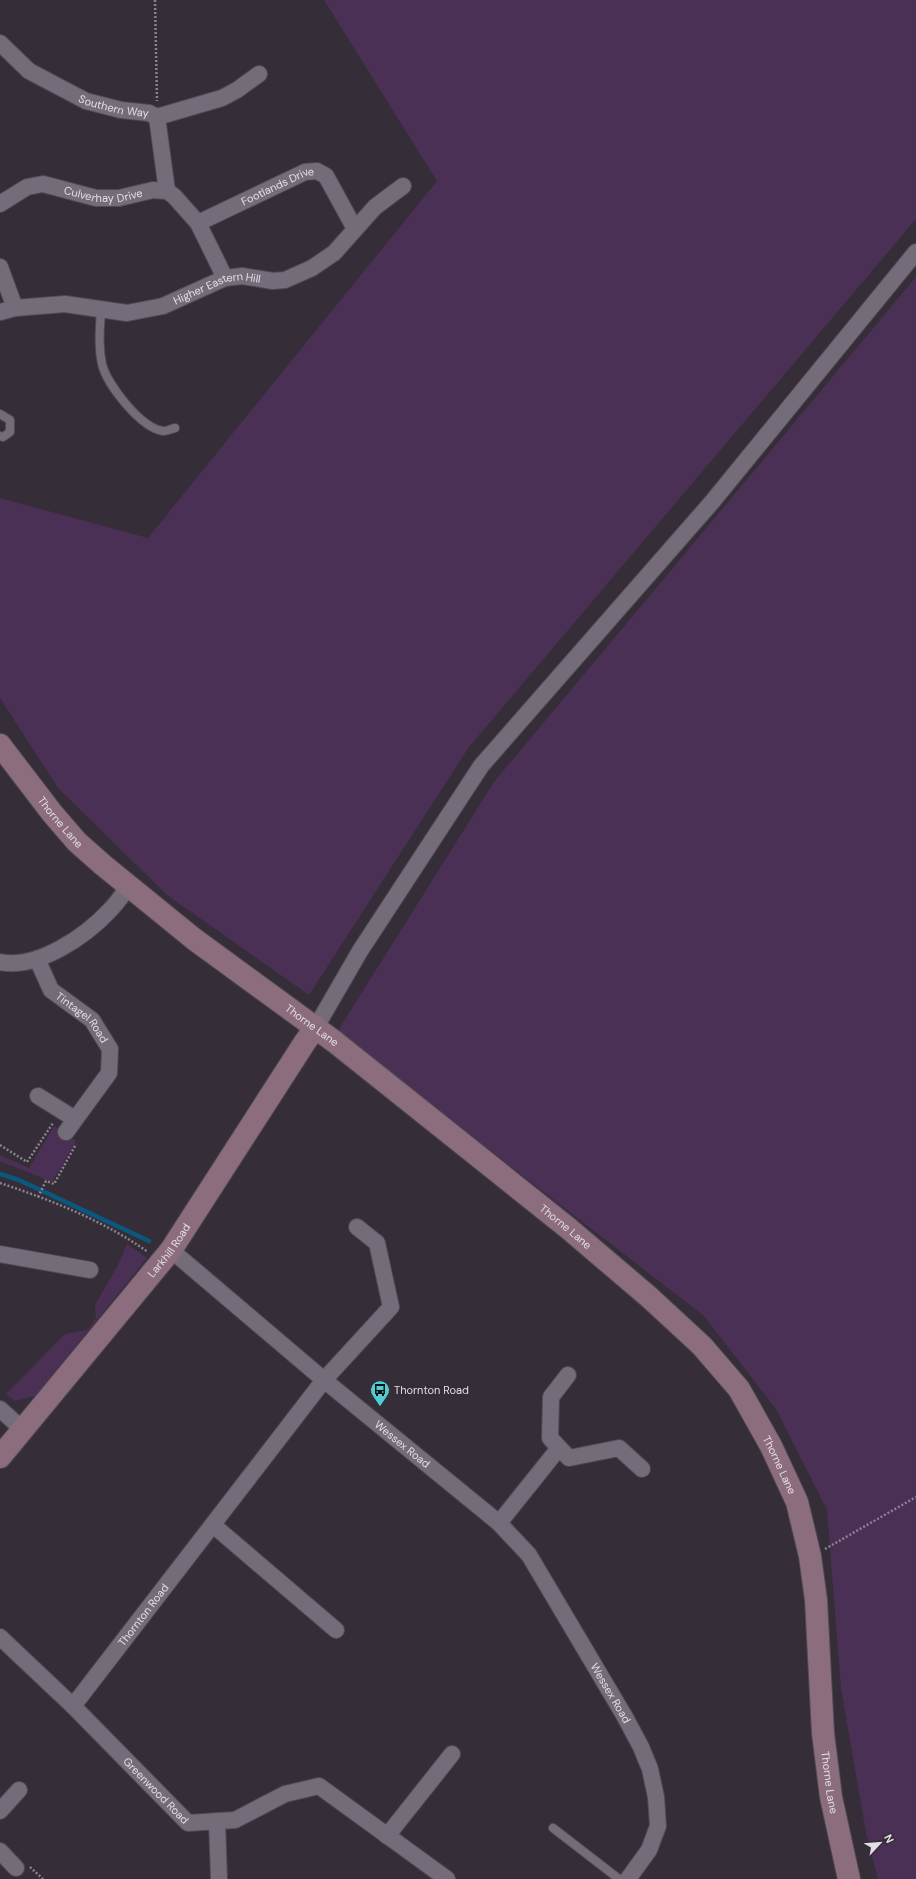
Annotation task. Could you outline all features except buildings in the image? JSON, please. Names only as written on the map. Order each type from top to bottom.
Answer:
[{"type":"street","name":"Southern Way","points":[[0,43],[29,71],[86,101],[121,110],[150,113],[157,117],[222,98],[237,90],[259,74]]},
{"type":"street","points":[[157,117],[167,191],[174,196],[198,223],[225,278]]},
{"type":"street","name":"Footlands Drive","points":[[198,223],[305,172],[313,170],[326,176],[355,229]]},
{"type":"street","name":"Culverhay Drive","points":[[0,204],[27,187],[36,185],[50,185],[102,199],[131,196],[153,190],[167,191]]},
{"type":"street","name":"Higher Eastern Hill","points":[[8,310],[65,304],[127,313],[163,306],[225,278],[242,276],[273,281],[286,280],[323,262],[343,244],[375,207],[403,186]]},
{"type":"street","points":[[316,1027],[360,951],[481,766],[712,502],[916,252]]},
{"type":"street","points":[[0,267],[8,310]]},
{"type":"street","name":"Thorne Lane","points":[[0,745],[52,813],[77,842],[194,939],[316,1027],[568,1228],[649,1297],[702,1346],[739,1389],[771,1446],[797,1502],[810,1556],[816,1600],[826,1754],[831,1797],[849,1879]]},
{"type":"street","points":[[0,962],[9,964],[37,959],[70,944],[109,911],[129,886]]},
{"type":"street","name":"Tintagel Road","points":[[37,959],[51,990],[92,1020],[110,1049],[109,1073],[71,1126]]},
{"type":"street","name":"Larkhill Road","points":[[0,1457],[166,1256],[316,1027]]},
{"type":"street","points":[[38,1096],[71,1126]]},
{"type":"street","points":[[324,1380],[391,1307],[377,1243],[358,1227]]},
{"type":"street","points":[[0,1254],[90,1270]]},
{"type":"street","name":"Wessex Road","points":[[166,1256],[324,1380],[499,1523],[529,1555],[625,1717],[641,1747],[650,1769],[656,1797],[658,1826],[649,1850],[628,1879]]},
{"type":"street","points":[[568,1375],[551,1397],[550,1438],[569,1458],[619,1448],[642,1469]]},
{"type":"street","name":"Thornton Road","points":[[74,1706],[324,1380]]},
{"type":"street","points":[[0,1409],[23,1430]]},
{"type":"street","points":[[499,1523],[559,1448]]},
{"type":"street","points":[[213,1524],[336,1630]]},
{"type":"street","name":"Greenwood Road","points":[[0,1637],[74,1706],[188,1823],[235,1820],[285,1794],[319,1786],[447,1879]]},
{"type":"street","points":[[387,1836],[452,1754]]},
{"type":"street","points":[[0,1811],[18,1790]]},
{"type":"street","points":[[217,1821],[219,1879]]},
{"type":"lane","points":[[101,309],[99,344],[103,365],[108,380],[131,409],[149,424],[156,429],[164,431],[175,428]]},
{"type":"lane","points":[[0,414],[10,420],[10,432],[3,437],[0,436]]},
{"type":"lane","points":[[553,1828],[618,1879]]},
{"type":"path","points":[[155,0],[157,117]]},
{"type":"path","points":[[0,1145],[27,1162],[52,1123]]},
{"type":"path","points":[[38,1196],[46,1181],[54,1184],[79,1140],[71,1126]]},
{"type":"path","points":[[0,1182],[38,1196],[166,1256]]},
{"type":"path","points":[[810,1556],[822,1551],[916,1497]]},
{"type":"shaded area","points":[[324,0],[916,0],[916,219],[469,747],[309,995],[167,895],[58,788],[0,698],[0,498],[148,538],[437,181]]},
{"type":"shaded area","points":[[916,277],[916,1879],[878,1879],[866,1833],[841,1688],[827,1510],[776,1409],[704,1316],[337,1032],[494,782]]},
{"type":"shaded area","points":[[54,1126],[76,1141],[52,1182],[0,1161],[0,1155],[29,1168]]},
{"type":"shaded area","points":[[127,1244],[147,1258],[35,1396],[15,1401],[6,1394],[65,1334],[87,1330],[96,1318],[95,1305],[118,1265]]},
{"type":"waterway","points":[[0,1174],[19,1180],[149,1241]]},
{"type":"place","name":"Thornton Road","points":[[380,1407]]}]
